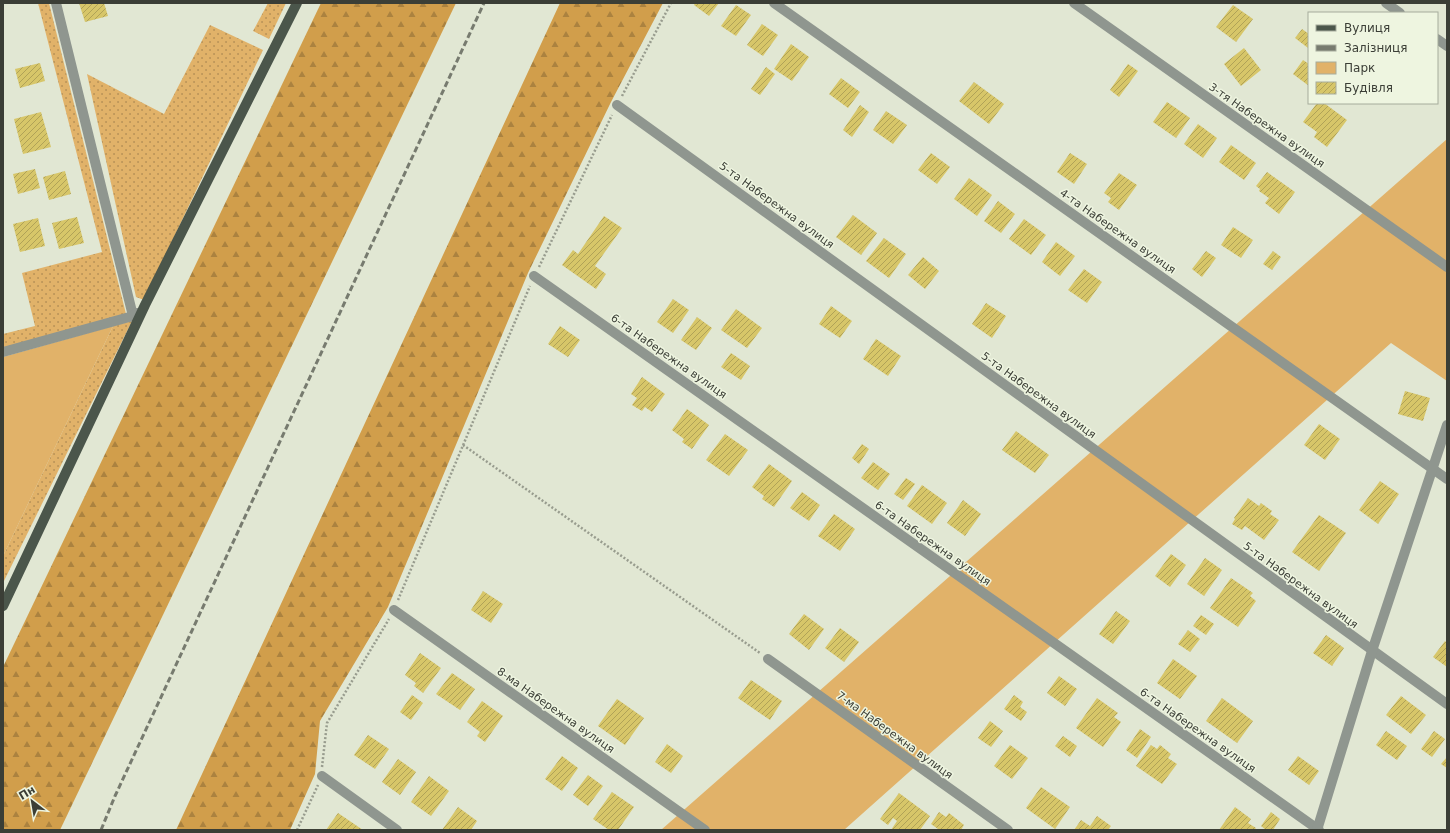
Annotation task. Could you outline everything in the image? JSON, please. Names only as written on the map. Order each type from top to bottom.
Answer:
[{"type":"main road","points":[[3,606],[145,305],[297,3]]},
{"type":"street","points":[[56,3],[133,316]]},
{"type":"street","name":"4-та Набережна вулиця","points":[[774,3],[1447,479]]},
{"type":"street","name":"3-тя Набережна вулиця","points":[[1074,3],[1447,267]]},
{"type":"street","points":[[1386,3],[1399,12]]},
{"type":"street","points":[[1438,40],[1447,46]]},
{"type":"street","name":"5-та Набережна вулиця","points":[[617,104],[1447,704]]},
{"type":"street","name":"6-та Набережна вулиця","points":[[534,276],[1317,830]]},
{"type":"street","points":[[3,352],[133,316],[145,305]]},
{"type":"street","points":[[1317,830],[1372,651],[1447,425]]},
{"type":"street","name":"8-ма Набережна вулиця","points":[[394,610],[705,830]]},
{"type":"street","name":"7-ма Набережна вулиця","points":[[768,659],[1008,830]]},
{"type":"street","points":[[322,776],[397,830]]},
{"type":"path","points":[[297,830],[322,776],[327,723],[394,610],[534,276],[617,104],[671,3]]},
{"type":"path","points":[[463,445],[768,659]]},
{"type":"green space","points":[[38,3],[49,3],[126,314],[3,348],[3,334],[35,326],[22,273],[102,252]]},
{"type":"green space","points":[[268,3],[286,3],[269,39],[253,31]]},
{"type":"green space","points":[[321,3],[456,3],[60,830],[3,830],[3,667]]},
{"type":"green space","points":[[560,3],[663,3],[611,102],[528,273],[388,607],[320,721],[315,774],[290,830],[176,830]]},
{"type":"green space","points":[[210,25],[263,50],[144,300],[136,297],[87,74],[164,114]]},
{"type":"green space","points":[[1447,139],[1447,381],[1391,343],[844,830],[661,830]]},
{"type":"green space","points":[[132,321],[3,583],[3,556],[113,326]]},
{"type":"green space","points":[[113,326],[3,556],[3,357]]},
{"type":"building","points":[[79,3],[104,3],[108,16],[85,22]]},
{"type":"building","points":[[695,3],[719,3],[709,16],[694,5]]},
{"type":"building","points":[[736,5],[751,15],[736,36],[721,26]]},
{"type":"building","points":[[1233,5],[1253,19],[1236,42],[1216,27]]},
{"type":"building","points":[[762,24],[778,35],[763,56],[747,45]]},
{"type":"building","points":[[1302,29],[1308,33],[1308,48],[1295,38]]},
{"type":"building","points":[[791,44],[809,57],[792,81],[774,69]]},
{"type":"building","points":[[1244,48],[1261,70],[1241,86],[1224,64]]},
{"type":"building","points":[[1303,60],[1308,63],[1308,85],[1293,74]]},
{"type":"building","points":[[40,63],[45,81],[20,88],[15,69]]},
{"type":"building","points":[[1128,64],[1138,71],[1119,97],[1110,90]]},
{"type":"building","points":[[766,67],[775,74],[760,95],[751,89]]},
{"type":"building","points":[[841,78],[860,92],[848,108],[829,94]]},
{"type":"building","points":[[974,82],[1004,104],[989,124],[959,101]]},
{"type":"building","points":[[1167,102],[1190,118],[1176,138],[1153,122]]},
{"type":"building","points":[[1316,104],[1325,104],[1347,120],[1327,147],[1314,137],[1317,132],[1303,122]]},
{"type":"building","points":[[860,105],[869,112],[852,137],[843,130]]},
{"type":"building","points":[[886,111],[907,125],[893,144],[873,130]]},
{"type":"building","points":[[41,112],[51,147],[23,154],[14,119]]},
{"type":"building","points":[[1198,124],[1217,138],[1203,158],[1184,144]]},
{"type":"building","points":[[1231,145],[1256,163],[1244,180],[1219,162]]},
{"type":"building","points":[[931,153],[950,167],[937,184],[918,170]]},
{"type":"building","points":[[1070,153],[1087,164],[1074,184],[1057,172]]},
{"type":"building","points":[[35,169],[40,188],[18,194],[13,174]]},
{"type":"building","points":[[65,171],[71,194],[49,200],[43,177]]},
{"type":"building","points":[[1267,172],[1295,192],[1279,214],[1265,203],[1269,198],[1259,191],[1260,189],[1256,186]]},
{"type":"building","points":[[1119,173],[1137,185],[1119,210],[1108,202],[1111,198],[1104,193]]},
{"type":"building","points":[[969,178],[992,195],[977,216],[954,199]]},
{"type":"building","points":[[998,201],[1015,214],[1001,233],[984,221]]},
{"type":"building","points":[[853,215],[877,233],[861,255],[836,237]]},
{"type":"building","points":[[604,216],[622,228],[595,266],[606,274],[596,289],[562,265],[573,250],[578,254]]},
{"type":"building","points":[[77,217],[84,243],[59,249],[52,223]]},
{"type":"building","points":[[38,218],[45,246],[20,252],[13,224]]},
{"type":"building","points":[[1024,219],[1046,235],[1031,255],[1009,239]]},
{"type":"building","points":[[1233,227],[1253,240],[1241,258],[1221,245]]},
{"type":"building","points":[[884,238],[906,254],[889,278],[866,261]]},
{"type":"building","points":[[1056,242],[1075,256],[1060,276],[1042,262]]},
{"type":"building","points":[[1206,251],[1216,258],[1202,277],[1192,269]]},
{"type":"building","points":[[1273,251],[1281,257],[1272,270],[1263,264]]},
{"type":"building","points":[[923,257],[939,271],[925,289],[908,275]]},
{"type":"building","points":[[1084,269],[1102,282],[1087,303],[1068,290]]},
{"type":"building","points":[[673,299],[689,310],[673,333],[657,322]]},
{"type":"building","points":[[986,303],[1006,316],[992,338],[972,324]]},
{"type":"building","points":[[831,306],[852,321],[840,338],[819,324]]},
{"type":"building","points":[[736,309],[762,328],[747,348],[721,330]]},
{"type":"building","points":[[697,317],[712,328],[696,350],[681,340]]},
{"type":"building","points":[[560,326],[580,340],[568,357],[548,344]]},
{"type":"building","points":[[876,339],[901,356],[888,376],[863,359]]},
{"type":"building","points":[[731,353],[750,366],[741,380],[721,367]]},
{"type":"building","points":[[642,377],[665,394],[652,412],[645,407],[642,411],[632,405],[637,398],[631,394]]},
{"type":"building","points":[[1405,391],[1430,398],[1423,421],[1398,414]]},
{"type":"building","points":[[687,409],[709,425],[692,449],[682,442],[684,439],[672,430]]},
{"type":"building","points":[[1319,424],[1340,439],[1325,460],[1304,445]]},
{"type":"building","points":[[1016,431],[1049,455],[1035,473],[1002,450]]},
{"type":"building","points":[[725,434],[748,450],[729,476],[706,460]]},
{"type":"building","points":[[862,444],[869,449],[859,464],[852,458]]},
{"type":"building","points":[[873,462],[890,474],[878,490],[861,478]]},
{"type":"building","points":[[769,464],[792,481],[774,507],[762,499],[764,496],[752,487]]},
{"type":"building","points":[[906,478],[915,484],[903,500],[894,494]]},
{"type":"building","points":[[1380,481],[1399,494],[1378,524],[1359,510]]},
{"type":"building","points":[[922,485],[947,503],[932,524],[907,506]]},
{"type":"building","points":[[802,492],[820,505],[809,521],[790,508]]},
{"type":"building","points":[[1248,498],[1259,506],[1261,503],[1272,511],[1270,514],[1279,520],[1264,540],[1245,526],[1242,530],[1232,524],[1235,519],[1234,518]]},
{"type":"building","points":[[963,500],[981,514],[965,536],[947,523]]},
{"type":"building","points":[[834,514],[855,529],[840,551],[818,536]]},
{"type":"building","points":[[1319,515],[1346,533],[1319,571],[1292,552]]},
{"type":"building","points":[[1171,554],[1186,565],[1170,587],[1155,576]]},
{"type":"building","points":[[1205,558],[1222,570],[1204,596],[1187,584]]},
{"type":"building","points":[[1231,578],[1253,593],[1250,596],[1256,601],[1238,627],[1210,608]]},
{"type":"building","points":[[483,591],[503,604],[491,623],[471,610]]},
{"type":"building","points":[[1116,611],[1130,621],[1113,644],[1099,634]]},
{"type":"building","points":[[804,614],[824,629],[809,650],[789,634]]},
{"type":"building","points":[[1201,615],[1214,624],[1206,635],[1193,626]]},
{"type":"building","points":[[840,628],[859,642],[844,662],[825,648]]},
{"type":"building","points":[[1188,630],[1200,639],[1190,652],[1178,644]]},
{"type":"building","points":[[1326,635],[1344,648],[1332,666],[1313,653]]},
{"type":"building","points":[[1445,641],[1447,643],[1447,667],[1433,657]]},
{"type":"building","points":[[420,653],[441,668],[423,693],[414,686],[416,683],[405,675]]},
{"type":"building","points":[[1173,659],[1197,676],[1180,699],[1157,683]]},
{"type":"building","points":[[452,673],[475,689],[460,710],[436,694]]},
{"type":"building","points":[[1059,676],[1077,689],[1065,706],[1047,693]]},
{"type":"building","points":[[751,680],[782,701],[770,720],[738,698]]},
{"type":"building","points":[[412,695],[423,703],[411,720],[400,712]]},
{"type":"building","points":[[1014,695],[1023,702],[1020,707],[1027,712],[1021,721],[1004,709]]},
{"type":"building","points":[[1401,696],[1426,715],[1411,734],[1386,715]]},
{"type":"building","points":[[1097,698],[1118,713],[1114,717],[1121,722],[1103,747],[1076,728]]},
{"type":"building","points":[[1222,698],[1253,721],[1237,743],[1206,721]]},
{"type":"building","points":[[617,699],[644,718],[625,745],[598,726]]},
{"type":"building","points":[[482,701],[503,716],[485,742],[477,736],[480,732],[467,722]]},
{"type":"building","points":[[990,721],[1003,731],[991,747],[978,738]]},
{"type":"building","points":[[1140,729],[1151,737],[1137,758],[1126,750]]},
{"type":"building","points":[[1386,731],[1407,746],[1397,760],[1376,745]]},
{"type":"building","points":[[1434,731],[1445,739],[1432,757],[1421,749]]},
{"type":"building","points":[[368,735],[389,749],[375,769],[354,755]]},
{"type":"building","points":[[1063,736],[1077,746],[1070,757],[1055,746]]},
{"type":"building","points":[[667,744],[683,756],[671,773],[655,762]]},
{"type":"building","points":[[1010,745],[1028,758],[1012,779],[994,766]]},
{"type":"building","points":[[1151,745],[1157,749],[1160,745],[1171,754],[1168,758],[1177,764],[1162,784],[1136,766]]},
{"type":"building","points":[[562,756],[578,768],[562,791],[545,779]]},
{"type":"building","points":[[1298,756],[1319,771],[1309,785],[1288,770]]},
{"type":"building","points":[[1447,757],[1447,768],[1441,764]]},
{"type":"building","points":[[398,759],[416,772],[400,795],[382,782]]},
{"type":"building","points":[[588,775],[603,786],[588,806],[573,795]]},
{"type":"building","points":[[429,776],[449,791],[431,816],[411,802]]},
{"type":"building","points":[[1041,787],[1070,807],[1055,829],[1026,808]]},
{"type":"building","points":[[612,792],[634,807],[618,830],[609,830],[593,819]]},
{"type":"building","points":[[899,793],[930,816],[920,830],[891,830],[897,821],[893,818],[888,825],[880,819]]},
{"type":"building","points":[[458,807],[477,821],[471,830],[442,830]]},
{"type":"building","points":[[1235,807],[1251,819],[1248,823],[1256,828],[1254,830],[1219,830]]},
{"type":"building","points":[[939,812],[946,817],[949,813],[964,825],[961,830],[938,830],[931,824]]},
{"type":"building","points":[[1271,812],[1280,819],[1273,830],[1266,830],[1261,826]]},
{"type":"building","points":[[338,813],[363,830],[326,830]]},
{"type":"building","points":[[1097,816],[1111,826],[1108,830],[1074,830],[1081,820],[1090,826]]},
{"type":"railway","points":[[101,830],[115,796],[484,3]]}]
